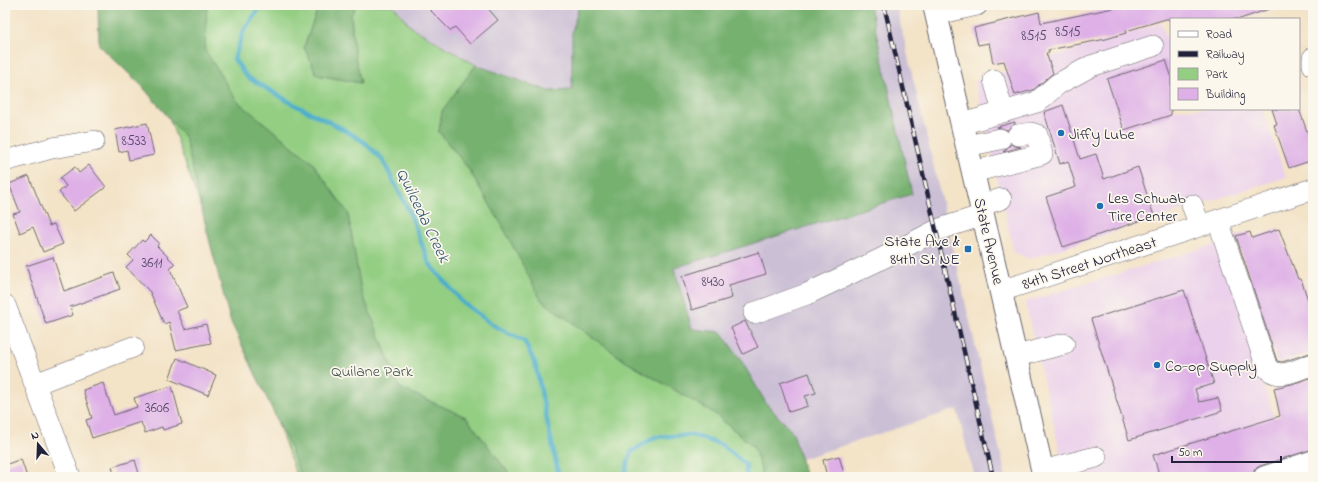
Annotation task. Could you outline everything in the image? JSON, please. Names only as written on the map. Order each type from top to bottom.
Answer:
[{"type":"main road","name":"State Avenue","points":[[935,9],[973,172],[989,206],[1001,291],[1044,474]]},
{"type":"street","points":[[935,9],[972,6]]},
{"type":"street","points":[[962,124],[1037,102],[1058,84],[1090,66],[1154,46]]},
{"type":"street","points":[[1313,58],[1313,65]]},
{"type":"street","points":[[994,80],[1003,112]]},
{"type":"street","points":[[1016,135],[1023,106]]},
{"type":"street","points":[[967,146],[1016,135],[1037,135],[1042,154],[973,172]]},
{"type":"street","points":[[5,162],[52,148],[94,141]]},
{"type":"street","name":"84th Street Northeast","points":[[1001,291],[1313,189]]},
{"type":"street","points":[[1192,205],[1209,223],[1267,368],[1272,373],[1280,375],[1313,364]]},
{"type":"street","points":[[754,313],[814,291],[879,260],[936,230],[989,206]]},
{"type":"street","points":[[5,305],[70,477]]},
{"type":"street","points":[[1016,356],[1064,344]]},
{"type":"street","points":[[35,384],[133,346]]},
{"type":"street","points":[[1044,474],[1096,457]]},
{"type":"street","points":[[1264,477],[1313,461]]},
{"type":"shaded area","points":[[393,5],[579,5],[572,32],[572,90],[549,91],[476,65],[411,27]]},
{"type":"shaded area","points":[[870,5],[896,5],[1006,477],[974,477],[957,409],[801,459],[793,433],[766,403],[742,362],[692,329],[674,268],[912,194]]},
{"type":"shaded area","points":[[1161,23],[1170,49],[1170,110],[1262,110],[1286,177],[1029,259],[1014,252],[975,81]]},
{"type":"shaded area","points":[[1220,243],[1283,447],[1313,437],[1313,477],[1066,477],[1025,302]]},
{"type":"green space","name":"Quilane Park","points":[[98,5],[207,5],[205,50],[237,101],[312,162],[348,213],[361,290],[400,388],[466,417],[512,477],[301,477],[289,445],[230,320],[185,137],[142,86],[99,45]]},
{"type":"green space","points":[[129,5],[319,5],[304,47],[317,75],[360,83],[354,51],[351,14],[357,5],[393,5],[411,27],[476,65],[442,111],[439,132],[468,168],[502,225],[625,361],[714,413],[754,447],[761,469],[761,477],[297,477]]},
{"type":"green space","points":[[319,5],[357,5],[351,15],[354,51],[361,83],[317,75],[304,47]]},
{"type":"green space","points":[[579,5],[870,5],[912,194],[674,268],[692,329],[721,332],[742,362],[766,403],[793,433],[806,477],[761,477],[761,469],[754,447],[714,413],[625,361],[541,300],[502,225],[468,168],[439,132],[442,111],[476,65],[549,91],[572,90],[572,32]]},
{"type":"building","points":[[425,5],[485,5],[498,20],[470,44],[455,27],[451,31]]},
{"type":"building","points":[[1128,5],[1274,5],[1275,7],[1243,18],[1170,18],[1126,31],[1126,33],[1106,39],[1048,50],[1049,53],[1046,53],[1053,73],[1033,90],[1015,95],[1004,61],[993,63],[989,43],[978,45],[974,28],[1039,12],[1041,23]]},
{"type":"building","points":[[1166,60],[1170,72],[1171,115],[1124,130],[1107,79]]},
{"type":"building","name":"Les Schwab Tire Center","points":[[1063,105],[1080,159],[1096,154],[1104,179],[1138,167],[1154,216],[1063,247],[1046,197],[1076,187],[1068,161],[1060,164],[1044,112]]},
{"type":"building","points":[[1272,110],[1299,110],[1313,148],[1313,160],[1289,168],[1274,125],[1277,124]]},
{"type":"building","points":[[1015,122],[1015,124],[1007,130],[997,127]]},
{"type":"building","points":[[147,123],[154,155],[129,160],[127,150],[119,152],[115,130]]},
{"type":"building","points":[[1011,144],[1021,147],[1003,152]]},
{"type":"building","points":[[89,165],[106,187],[74,211],[59,192],[66,186],[60,178],[75,167],[79,173]]},
{"type":"building","points":[[29,176],[49,226],[54,224],[63,244],[43,252],[33,227],[20,233],[13,214],[20,212],[9,184]]},
{"type":"building","points":[[1279,229],[1298,279],[1301,279],[1312,312],[1309,313],[1313,324],[1313,352],[1282,362],[1277,361],[1236,236],[1250,232],[1252,238]]},
{"type":"building","points":[[151,235],[159,243],[157,246],[175,264],[170,269],[187,307],[177,311],[185,329],[206,324],[211,343],[176,350],[169,322],[164,324],[150,292],[126,267],[133,260],[128,255],[142,240],[144,242]]},
{"type":"building","points":[[759,252],[766,274],[729,285],[732,298],[692,310],[682,276]]},
{"type":"building","points":[[53,257],[64,291],[114,273],[120,289],[70,307],[73,315],[46,324],[26,266]]},
{"type":"building","name":"Co-op Supply","points":[[1184,290],[1214,384],[1195,389],[1199,402],[1218,398],[1222,411],[1129,440],[1091,319]]},
{"type":"building","points":[[745,321],[758,347],[743,354],[731,328]]},
{"type":"building","points":[[177,358],[216,375],[208,395],[169,379]]},
{"type":"building","points":[[809,373],[816,393],[805,396],[808,406],[789,412],[780,383]]},
{"type":"building","points":[[1313,377],[1313,449],[1260,466],[1255,469],[1252,477],[1160,477],[1153,455],[1280,416],[1274,388]]},
{"type":"building","points":[[103,383],[114,415],[137,407],[134,398],[172,386],[182,424],[163,430],[162,427],[145,433],[141,422],[92,438],[86,420],[92,418],[83,390]]},
{"type":"building","points":[[839,456],[845,477],[827,477],[823,460]]},
{"type":"building","points":[[21,459],[27,477],[5,477],[5,465]]},
{"type":"building","points":[[135,460],[140,477],[115,477],[112,467]]},
{"type":"waterway","name":"Quilceda Creek","points":[[262,5],[244,30],[234,59],[247,77],[295,105],[341,128],[364,142],[382,159],[410,213],[429,263],[462,302],[493,325],[524,341],[535,363],[559,477]]},
{"type":"waterway","name":"Quilceda Creek","points":[[624,477],[631,452],[655,437],[692,435],[722,445],[746,465],[746,477]]},
{"type":"railway","points":[[884,5],[993,477]]},
{"type":"place","name":"Jiffy Lube","points":[[1061,133]]},
{"type":"place","name":"Les Schwab Tire Center","points":[[1100,206]]},
{"type":"place","name":"State Ave & 84th St NE","points":[[968,249]]},
{"type":"place","name":"Co-op Supply","points":[[1157,365]]}]
